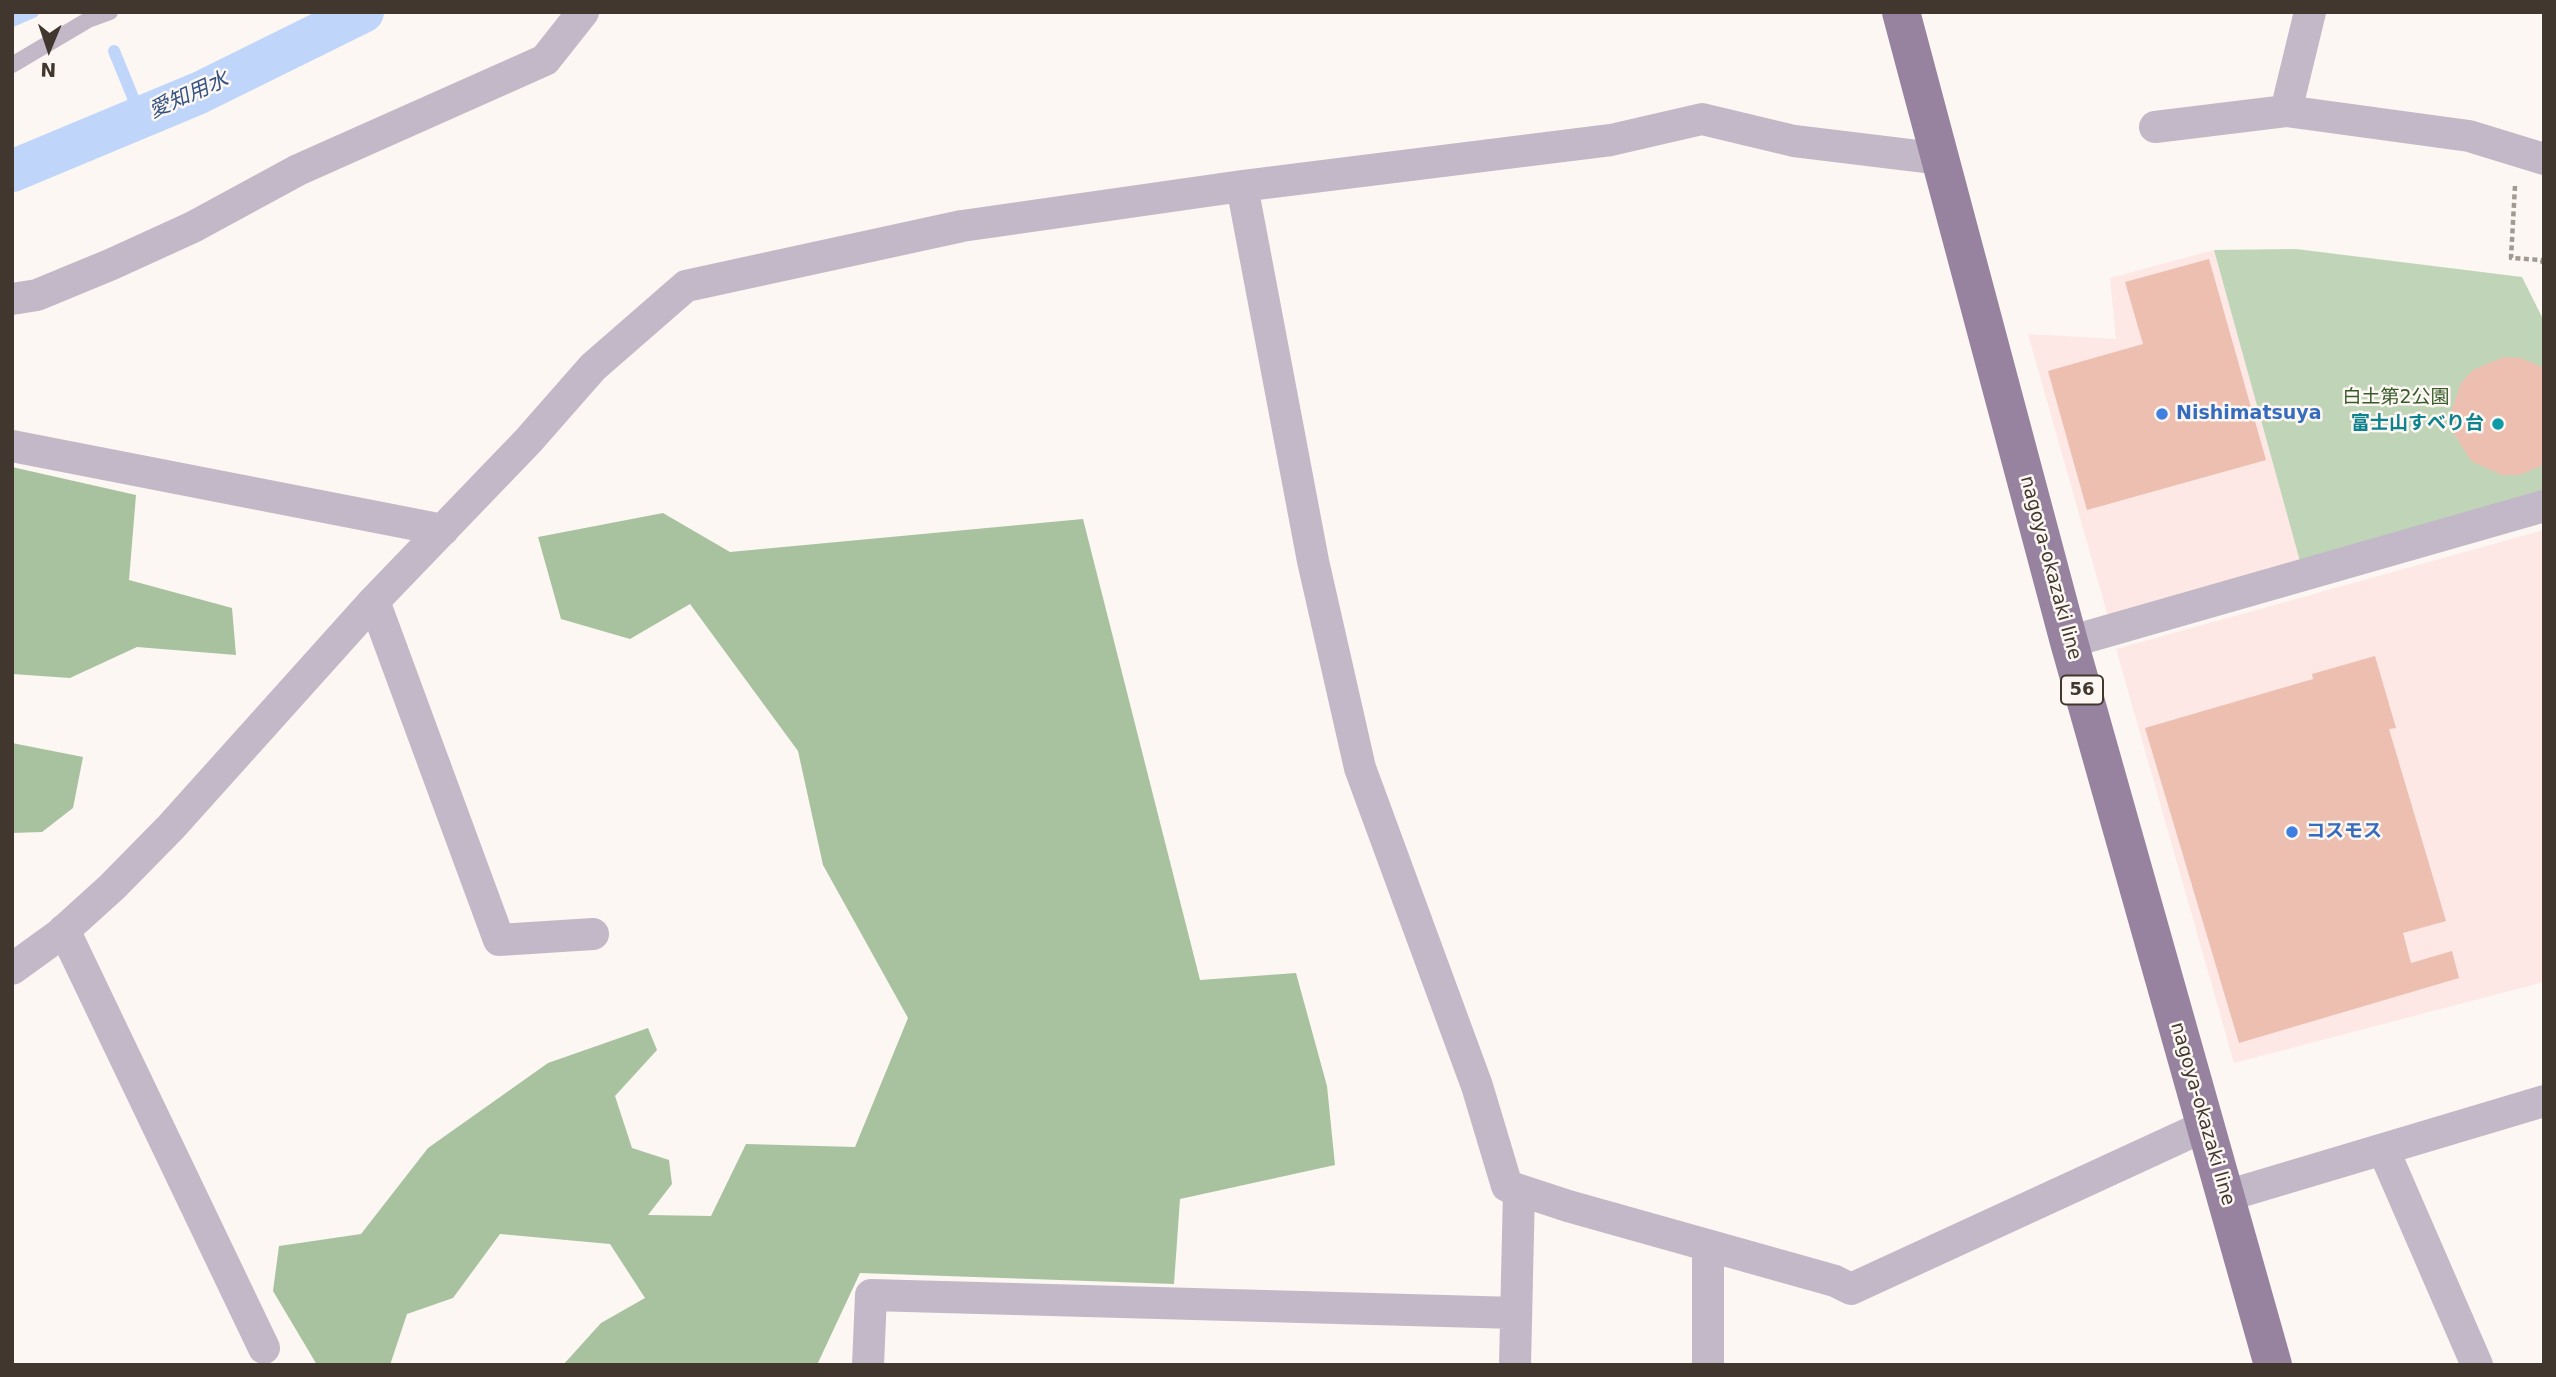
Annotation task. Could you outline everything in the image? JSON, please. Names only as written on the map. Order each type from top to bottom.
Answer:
[{"type":"main road","name":"nagoya-okazaki line","points":[[1906,13],[2069,642],[2273,1365]]},
{"type":"street","points":[[12,299],[37,295],[112,264],[193,227],[310,165],[545,60],[583,12]]},
{"type":"street","points":[[2286,111],[2310,12]]},
{"type":"street","points":[[2155,127],[2286,111],[2469,136],[2530,154]]},
{"type":"street","points":[[12,969],[64,930],[171,827],[374,601],[528,441],[593,367],[686,286],[962,226],[1242,186],[1611,140],[1702,119],[1794,141],[1942,159]]},
{"type":"street","points":[[1242,186],[1313,562],[1360,768],[1477,1086],[1507,1186],[1835,1281],[1851,1289],[2205,1126]]},
{"type":"street","points":[[12,446],[443,530]]},
{"type":"street","points":[[2069,642],[2544,506]]},
{"type":"street","points":[[374,601],[499,940],[593,934]]},
{"type":"street","points":[[64,930],[264,1348]]},
{"type":"street","points":[[2226,1196],[2384,1151],[2544,1101]]},
{"type":"street","points":[[2384,1151],[2477,1365]]},
{"type":"street","points":[[1515,1365],[1519,1190]]},
{"type":"street","points":[[1708,1365],[1709,1245]]},
{"type":"street","points":[[868,1365],[871,1295],[1516,1313]]},
{"type":"lane","points":[[12,65],[88,20],[110,12]]},
{"type":"path","points":[[2530,154],[2511,258],[2542,260],[2544,268]]},
{"type":"shaded area","points":[[2214,250],[2301,565],[2109,620],[2028,334],[2116,339],[2110,278]]},
{"type":"shaded area","points":[[2544,530],[2544,982],[2234,1063],[2116,649]]},
{"type":"green space","name":"白土第2公園","points":[[2296,249],[2522,277],[2544,321],[2544,499],[2301,565],[2214,250]]},
{"type":"green space","points":[[12,467],[136,495],[129,580],[232,608],[236,655],[137,647],[70,678],[12,674]]},
{"type":"green space","points":[[663,513],[730,552],[1083,519],[1200,980],[1296,973],[1327,1086],[1335,1165],[1180,1199],[1174,1284],[860,1273],[817,1365],[563,1365],[601,1323],[645,1298],[610,1244],[500,1234],[453,1298],[407,1314],[390,1365],[317,1365],[273,1291],[279,1246],[361,1234],[428,1148],[548,1063],[648,1028],[657,1050],[615,1096],[632,1148],[669,1160],[672,1184],[648,1215],[711,1216],[746,1144],[855,1147],[908,1018],[823,865],[798,751],[690,604],[630,639],[561,619],[538,537]]},
{"type":"green space","points":[[12,743],[83,757],[73,808],[42,832],[12,833]]},
{"type":"building","points":[[2209,259],[2266,460],[2087,510],[2048,371],[2143,344],[2125,282]]},
{"type":"building","name":"富士山すべり台","points":[[2504,357],[2521,358],[2544,368],[2544,465],[2519,475],[2502,475],[2471,461],[2453,432],[2450,415],[2461,383],[2473,370]]},
{"type":"building","points":[[2375,656],[2396,728],[2389,729],[2446,921],[2403,933],[2411,963],[2452,951],[2459,978],[2239,1043],[2145,728],[2313,679],[2312,674]]},
{"type":"waterway","points":[[12,21],[33,12]]},
{"type":"waterway","name":"愛知用水","points":[[12,171],[199,93],[363,12]]},
{"type":"waterway","points":[[114,51],[141,117]]},
{"type":"place","name":"Nishimatsuya","points":[[2162,414]]},
{"type":"place","name":"富士山すべり台","points":[[2498,424]]},
{"type":"place","name":"コスモス","points":[[2292,832]]}]
